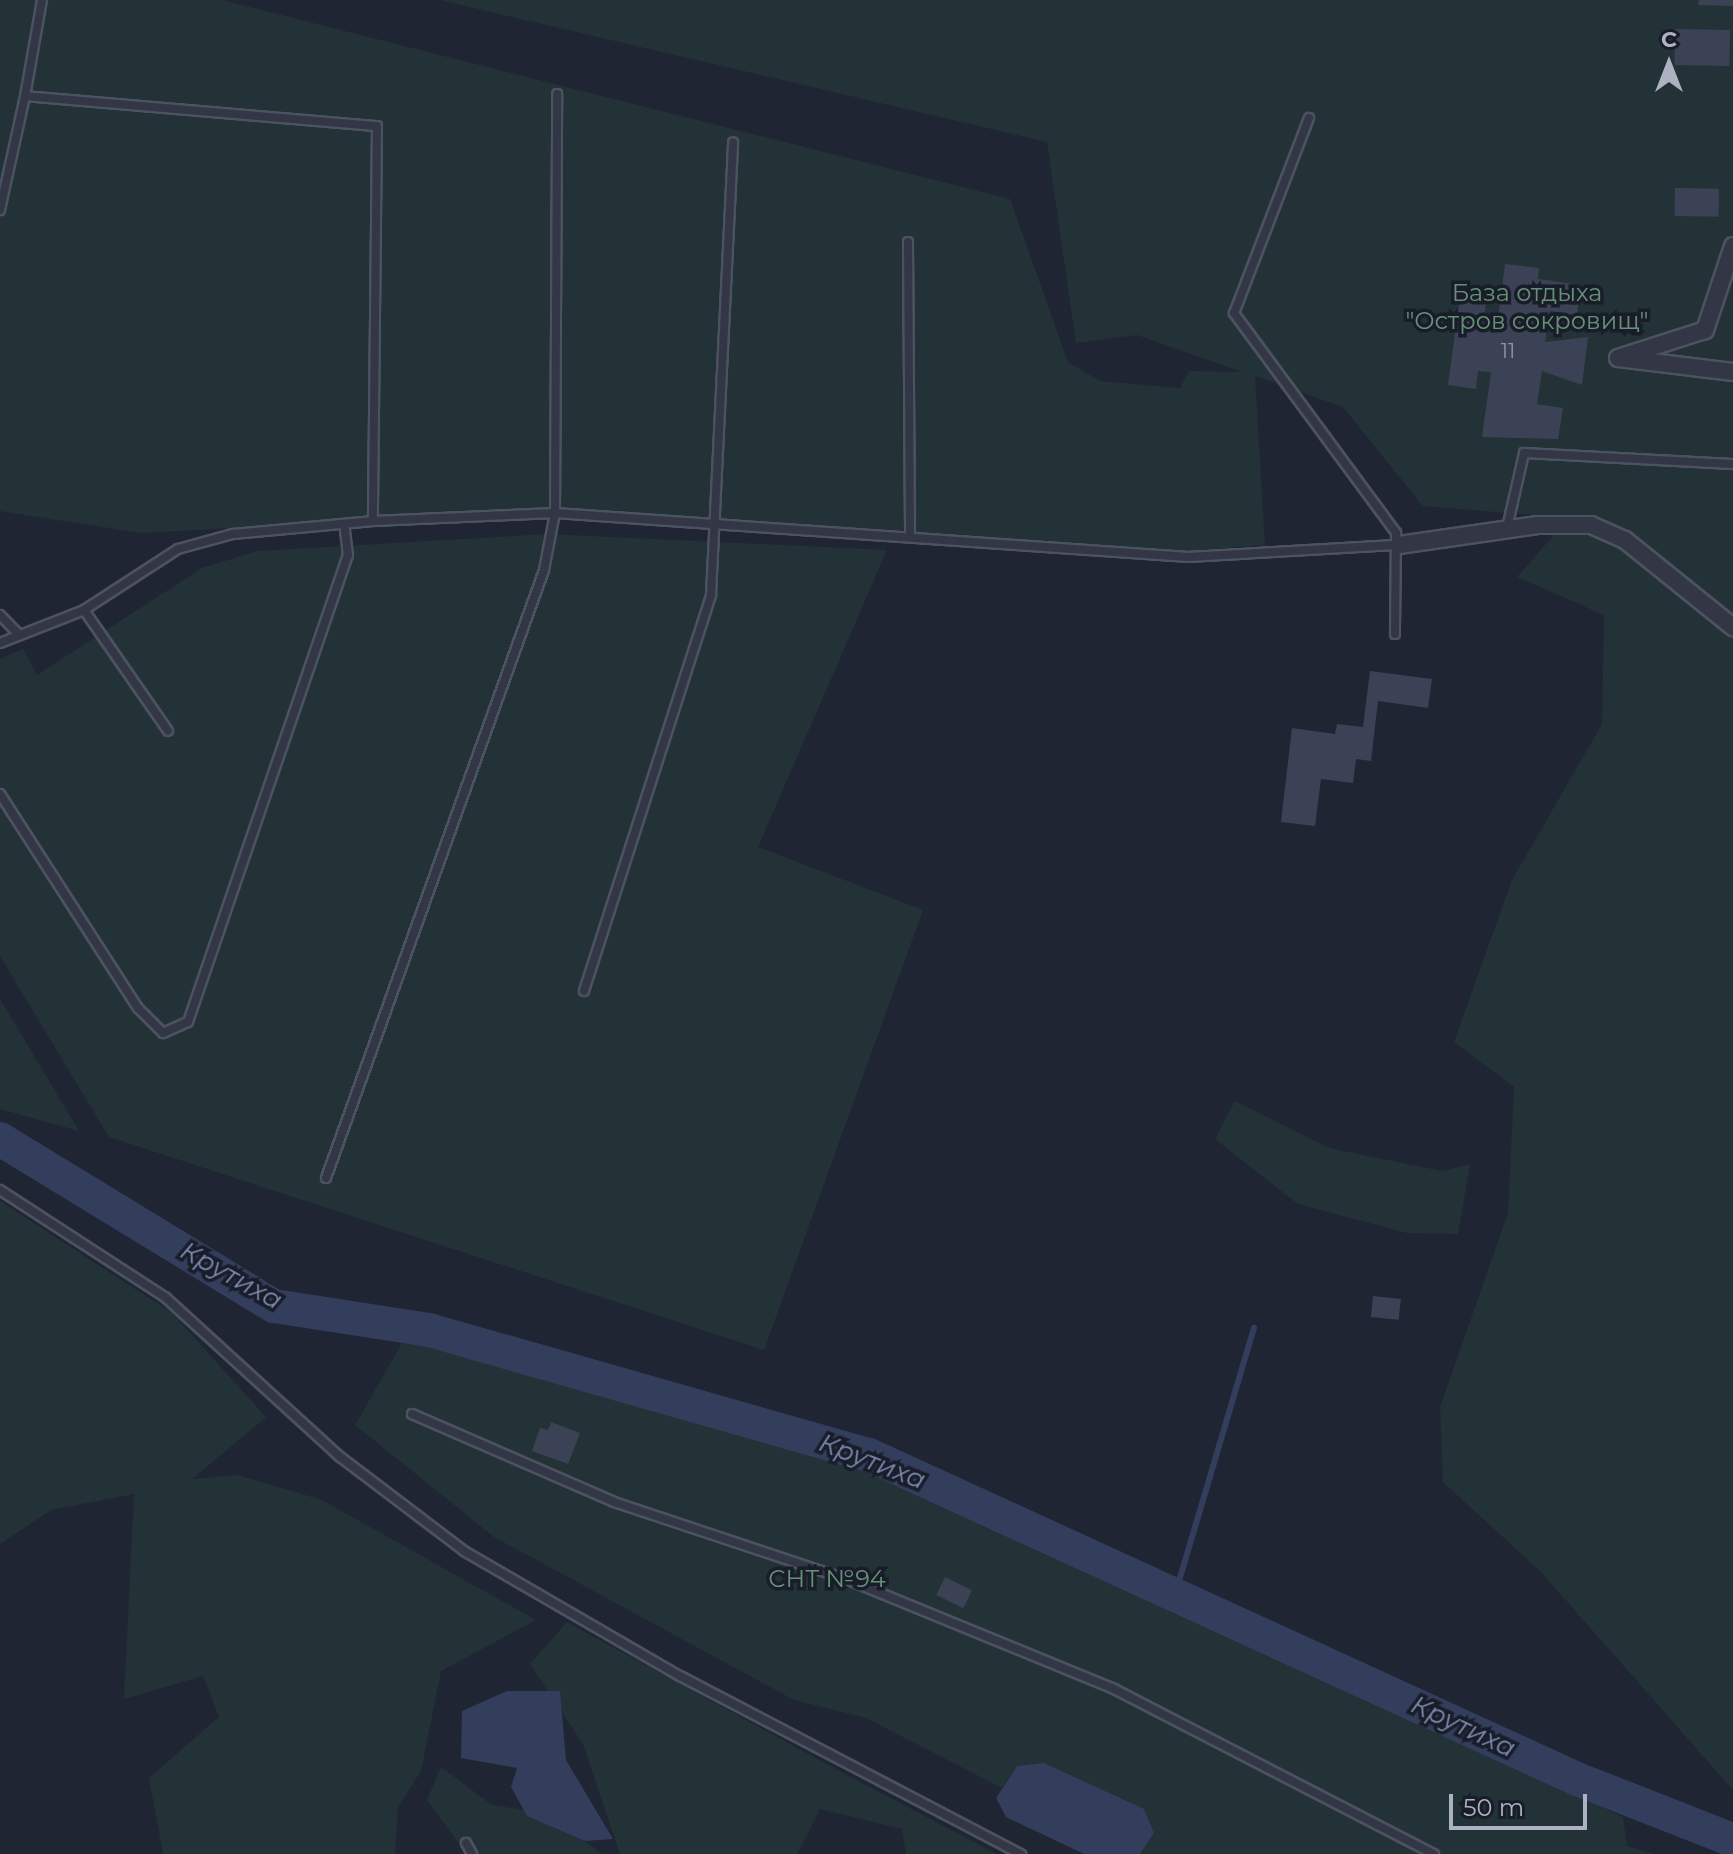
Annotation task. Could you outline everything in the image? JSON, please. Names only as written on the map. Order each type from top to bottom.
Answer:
[{"type":"street","points":[[1733,246],[1705,330],[1618,358],[1733,372]]},
{"type":"street","points":[[1399,545],[1576,523],[1606,529],[1733,627]]},
{"type":"lane","points":[[0,210],[42,0]]},
{"type":"lane","points":[[326,1178],[544,570],[555,513],[557,94]]},
{"type":"lane","points":[[25,96],[377,126],[373,521]]},
{"type":"lane","points":[[1309,118],[1234,313],[1399,545],[1395,634]]},
{"type":"lane","points":[[584,991],[711,595],[721,521],[733,143]]},
{"type":"lane","points":[[908,242],[910,534]]},
{"type":"lane","points":[[1506,532],[1524,453],[1733,464]]},
{"type":"lane","points":[[0,643],[84,610],[178,549],[233,534],[373,521],[555,513],[910,534],[1188,557],[1399,545]]},
{"type":"lane","points":[[0,794],[138,1008],[163,1033],[188,1022],[348,555],[344,524]]},
{"type":"lane","points":[[84,610],[168,731]]},
{"type":"lane","points":[[0,615],[19,635]]},
{"type":"lane","points":[[0,1190],[166,1298],[339,1456],[464,1551],[680,1676],[1021,1854]]},
{"type":"lane","points":[[412,1414],[614,1502],[846,1579],[1114,1689],[1434,1854]]},
{"type":"lane","points":[[466,1843],[472,1854]]},
{"type":"green space","name":"База отдыха \"Остров сокровищ\"","points":[[0,0],[222,0],[1010,199],[1068,362],[1100,381],[1180,388],[1189,371],[1242,372],[1137,335],[1076,343],[1047,142],[440,0],[1733,0],[1733,1790],[1541,1572],[1443,1482],[1440,1407],[1508,1213],[1514,1087],[1454,1042],[1512,880],[1602,724],[1604,615],[1517,577],[1569,518],[1423,506],[1343,407],[1255,376],[1265,545],[1174,552],[585,509],[141,533],[0,511]]},
{"type":"green space","points":[[547,534],[887,550],[758,847],[923,910],[764,1350],[109,1137],[0,956],[0,659],[23,649],[37,675],[202,568],[258,551]]},
{"type":"green space","points":[[0,999],[79,1131],[0,1109]]},
{"type":"green space","points":[[1235,1101],[1329,1148],[1442,1171],[1470,1164],[1458,1234],[1407,1233],[1298,1204],[1215,1139]]},
{"type":"green space","points":[[0,1201],[172,1313],[266,1417],[192,1479],[237,1475],[322,1500],[536,1620],[441,1671],[421,1771],[398,1807],[395,1854],[163,1854],[149,1778],[219,1717],[203,1676],[124,1699],[134,1494],[51,1510],[0,1544]]},
{"type":"green space","name":"СНТ №94","points":[[407,1334],[854,1455],[1623,1817],[1627,1846],[1654,1854],[1138,1854],[1017,1766],[1002,1788],[866,1718],[794,1700],[494,1537],[355,1425]]},
{"type":"green space","points":[[567,1622],[997,1854],[906,1854],[902,1829],[820,1809],[797,1854],[620,1854],[583,1744],[530,1664]]},
{"type":"green space","points":[[441,1767],[492,1805],[539,1812],[603,1854],[467,1854],[427,1800]]},
{"type":"water","points":[[507,1691],[560,1691],[566,1760],[613,1839],[585,1841],[527,1816],[511,1787],[517,1768],[461,1758],[462,1711]]},
{"type":"water","points":[[1044,1763],[1144,1809],[1154,1833],[1140,1854],[1084,1854],[1006,1817],[996,1798],[1017,1766]]},
{"type":"building","points":[[1699,0],[1733,0],[1733,6],[1698,5]]},
{"type":"building","points":[[1675,29],[1730,30],[1729,66],[1674,65]]},
{"type":"building","points":[[1675,188],[1719,189],[1719,217],[1675,216]]},
{"type":"building","points":[[1505,264],[1539,268],[1538,279],[1581,285],[1577,315],[1550,311],[1545,342],[1588,337],[1582,385],[1542,371],[1537,404],[1563,408],[1558,439],[1482,437],[1491,372],[1478,371],[1476,389],[1448,385],[1461,290],[1487,294],[1483,326],[1497,328]]},
{"type":"building","points":[[1370,671],[1432,679],[1428,708],[1378,701],[1371,761],[1356,759],[1353,783],[1321,779],[1315,826],[1281,822],[1292,728],[1335,734],[1337,724],[1363,727]]},
{"type":"building","points":[[1373,1296],[1401,1299],[1399,1320],[1371,1317]]},
{"type":"building","points":[[551,1422],[580,1433],[568,1464],[532,1451],[540,1428],[548,1430]]},
{"type":"building","points":[[945,1577],[972,1590],[963,1608],[936,1595]]},
{"type":"waterway","name":"Крутиха","points":[[0,1139],[274,1306],[429,1330],[869,1455],[1577,1779],[1733,1840]]},
{"type":"waterway","points":[[1174,1598],[1254,1328]]}]
